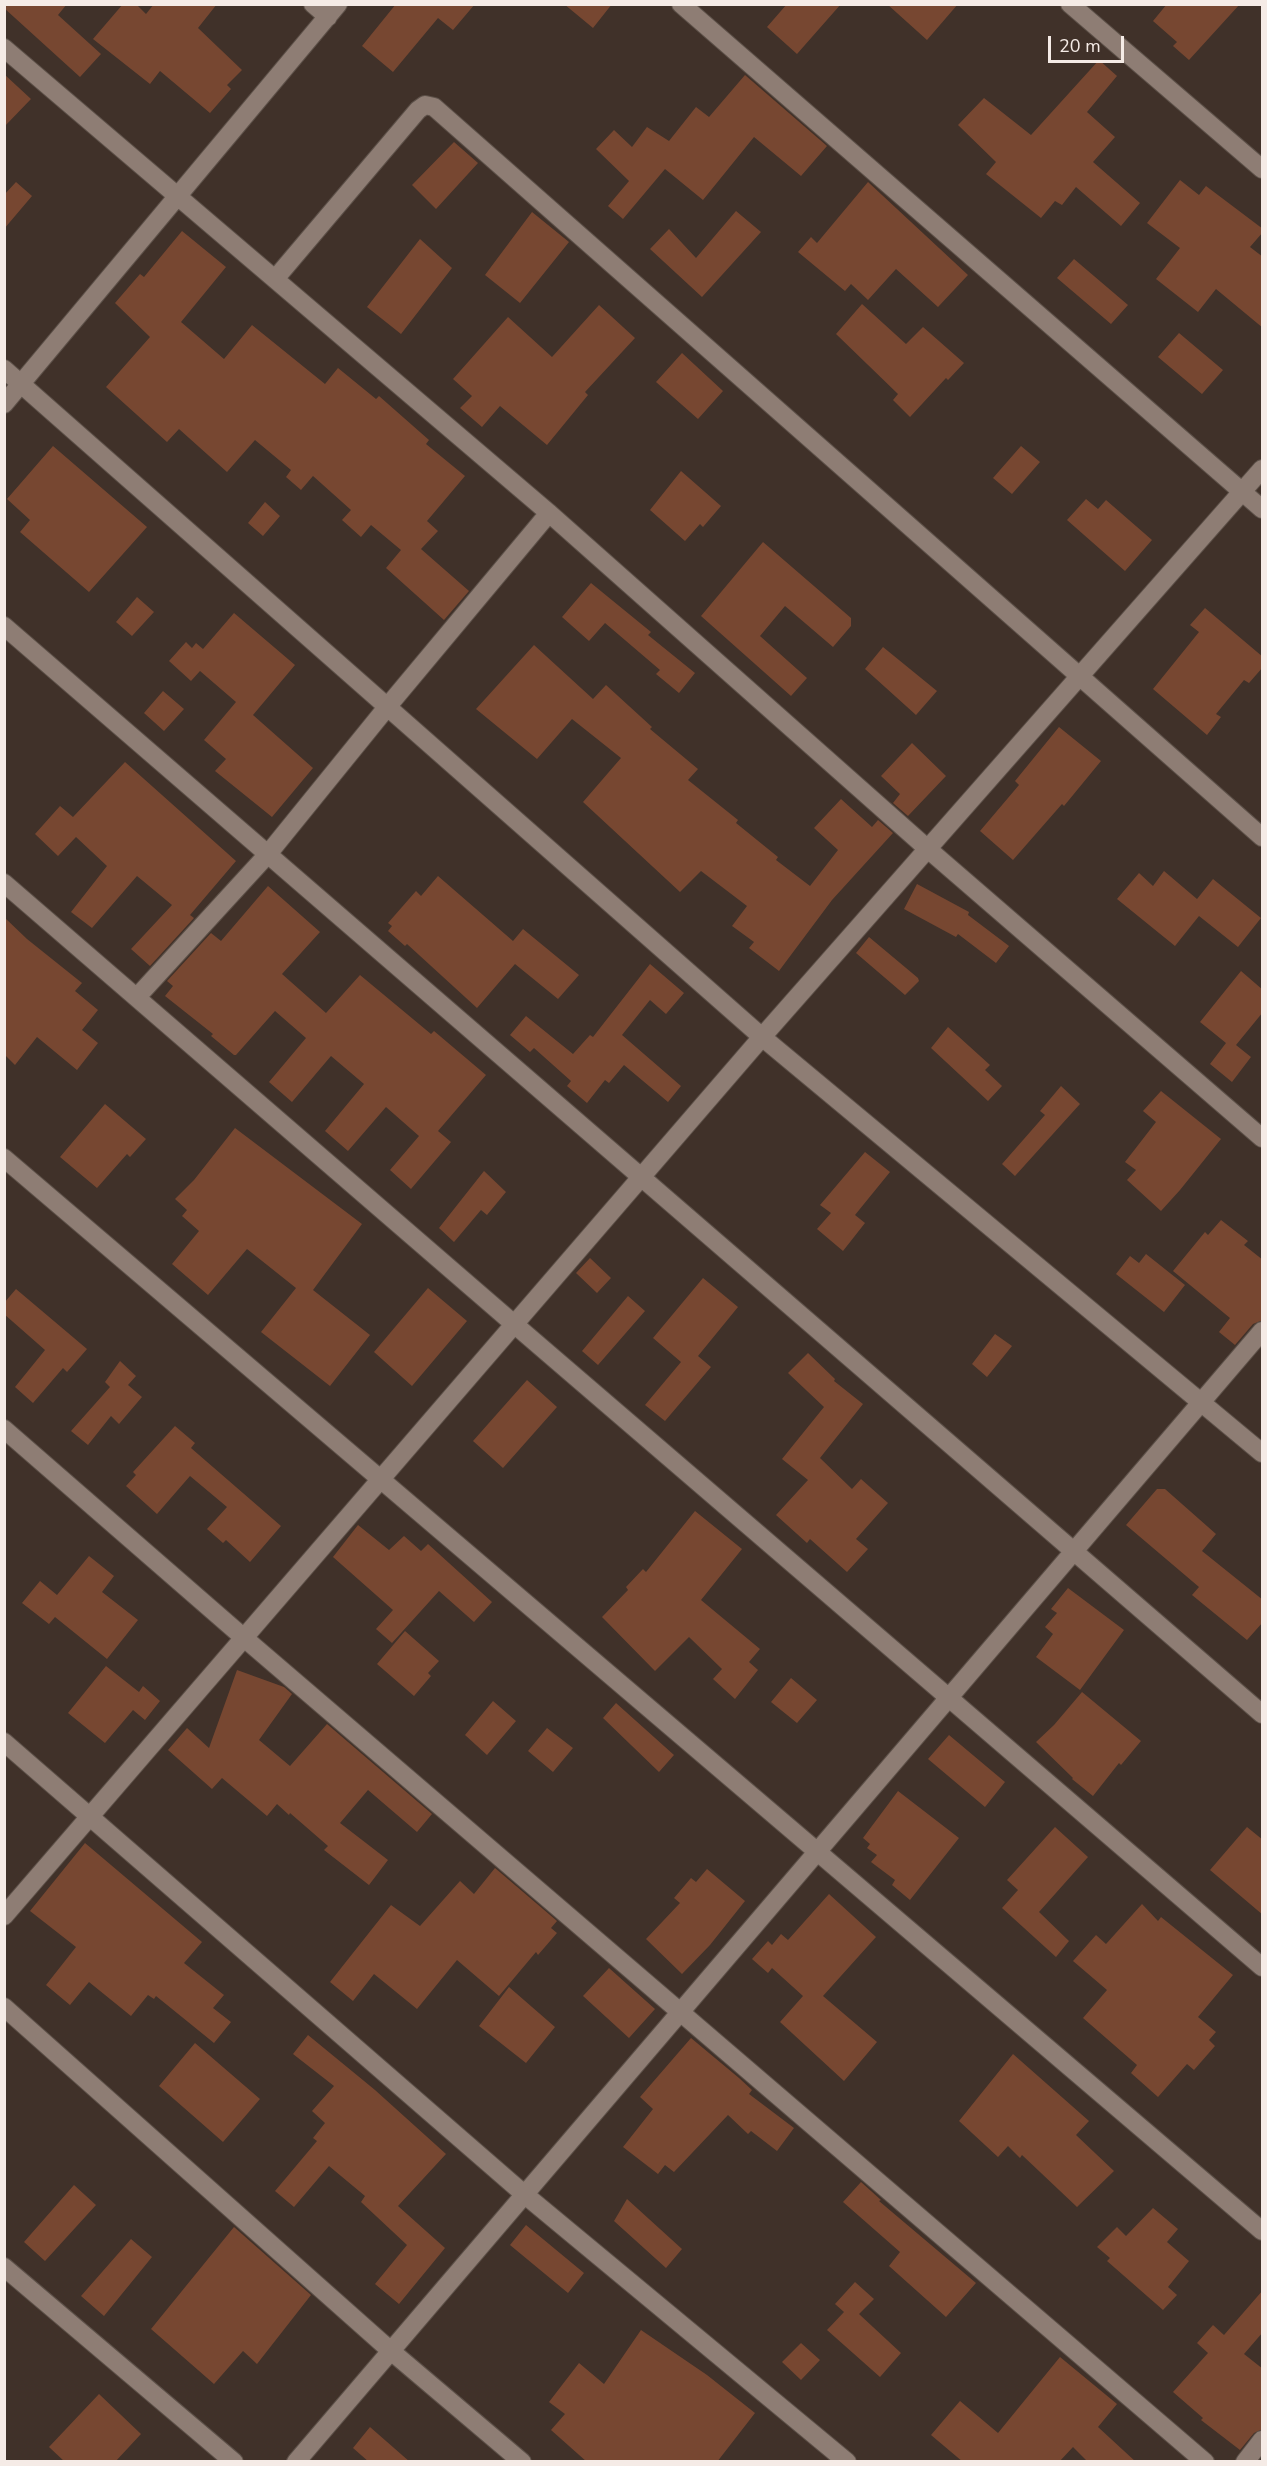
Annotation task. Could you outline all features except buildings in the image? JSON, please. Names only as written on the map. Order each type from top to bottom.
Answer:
[{"type":"street","points":[[4,404],[333,11],[313,4]]},
{"type":"street","points":[[681,4],[1263,509]]},
{"type":"street","points":[[1070,4],[1263,169]]},
{"type":"street","points":[[4,48],[549,513],[929,850],[1263,1138]]},
{"type":"street","points":[[275,279],[418,110],[425,105],[434,107],[1263,837]]},
{"type":"street","points":[[4,369],[762,1037],[1263,1453]]},
{"type":"street","points":[[4,1916],[762,1037],[1263,469]]},
{"type":"street","points":[[137,997],[268,854],[549,513]]},
{"type":"street","points":[[4,626],[1263,1714]]},
{"type":"street","points":[[4,883],[1263,1967]]},
{"type":"street","points":[[4,1158],[379,1480],[1263,2231]]},
{"type":"street","points":[[296,2462],[1263,1331]]},
{"type":"street","points":[[4,1429],[1204,2462]]},
{"type":"street","points":[[4,1742],[524,2193],[847,2462]]},
{"type":"street","points":[[4,2007],[391,2350],[522,2462]]},
{"type":"street","points":[[4,2267],[234,2462]]},
{"type":"street","points":[[1245,2462],[1263,2440]]}]
